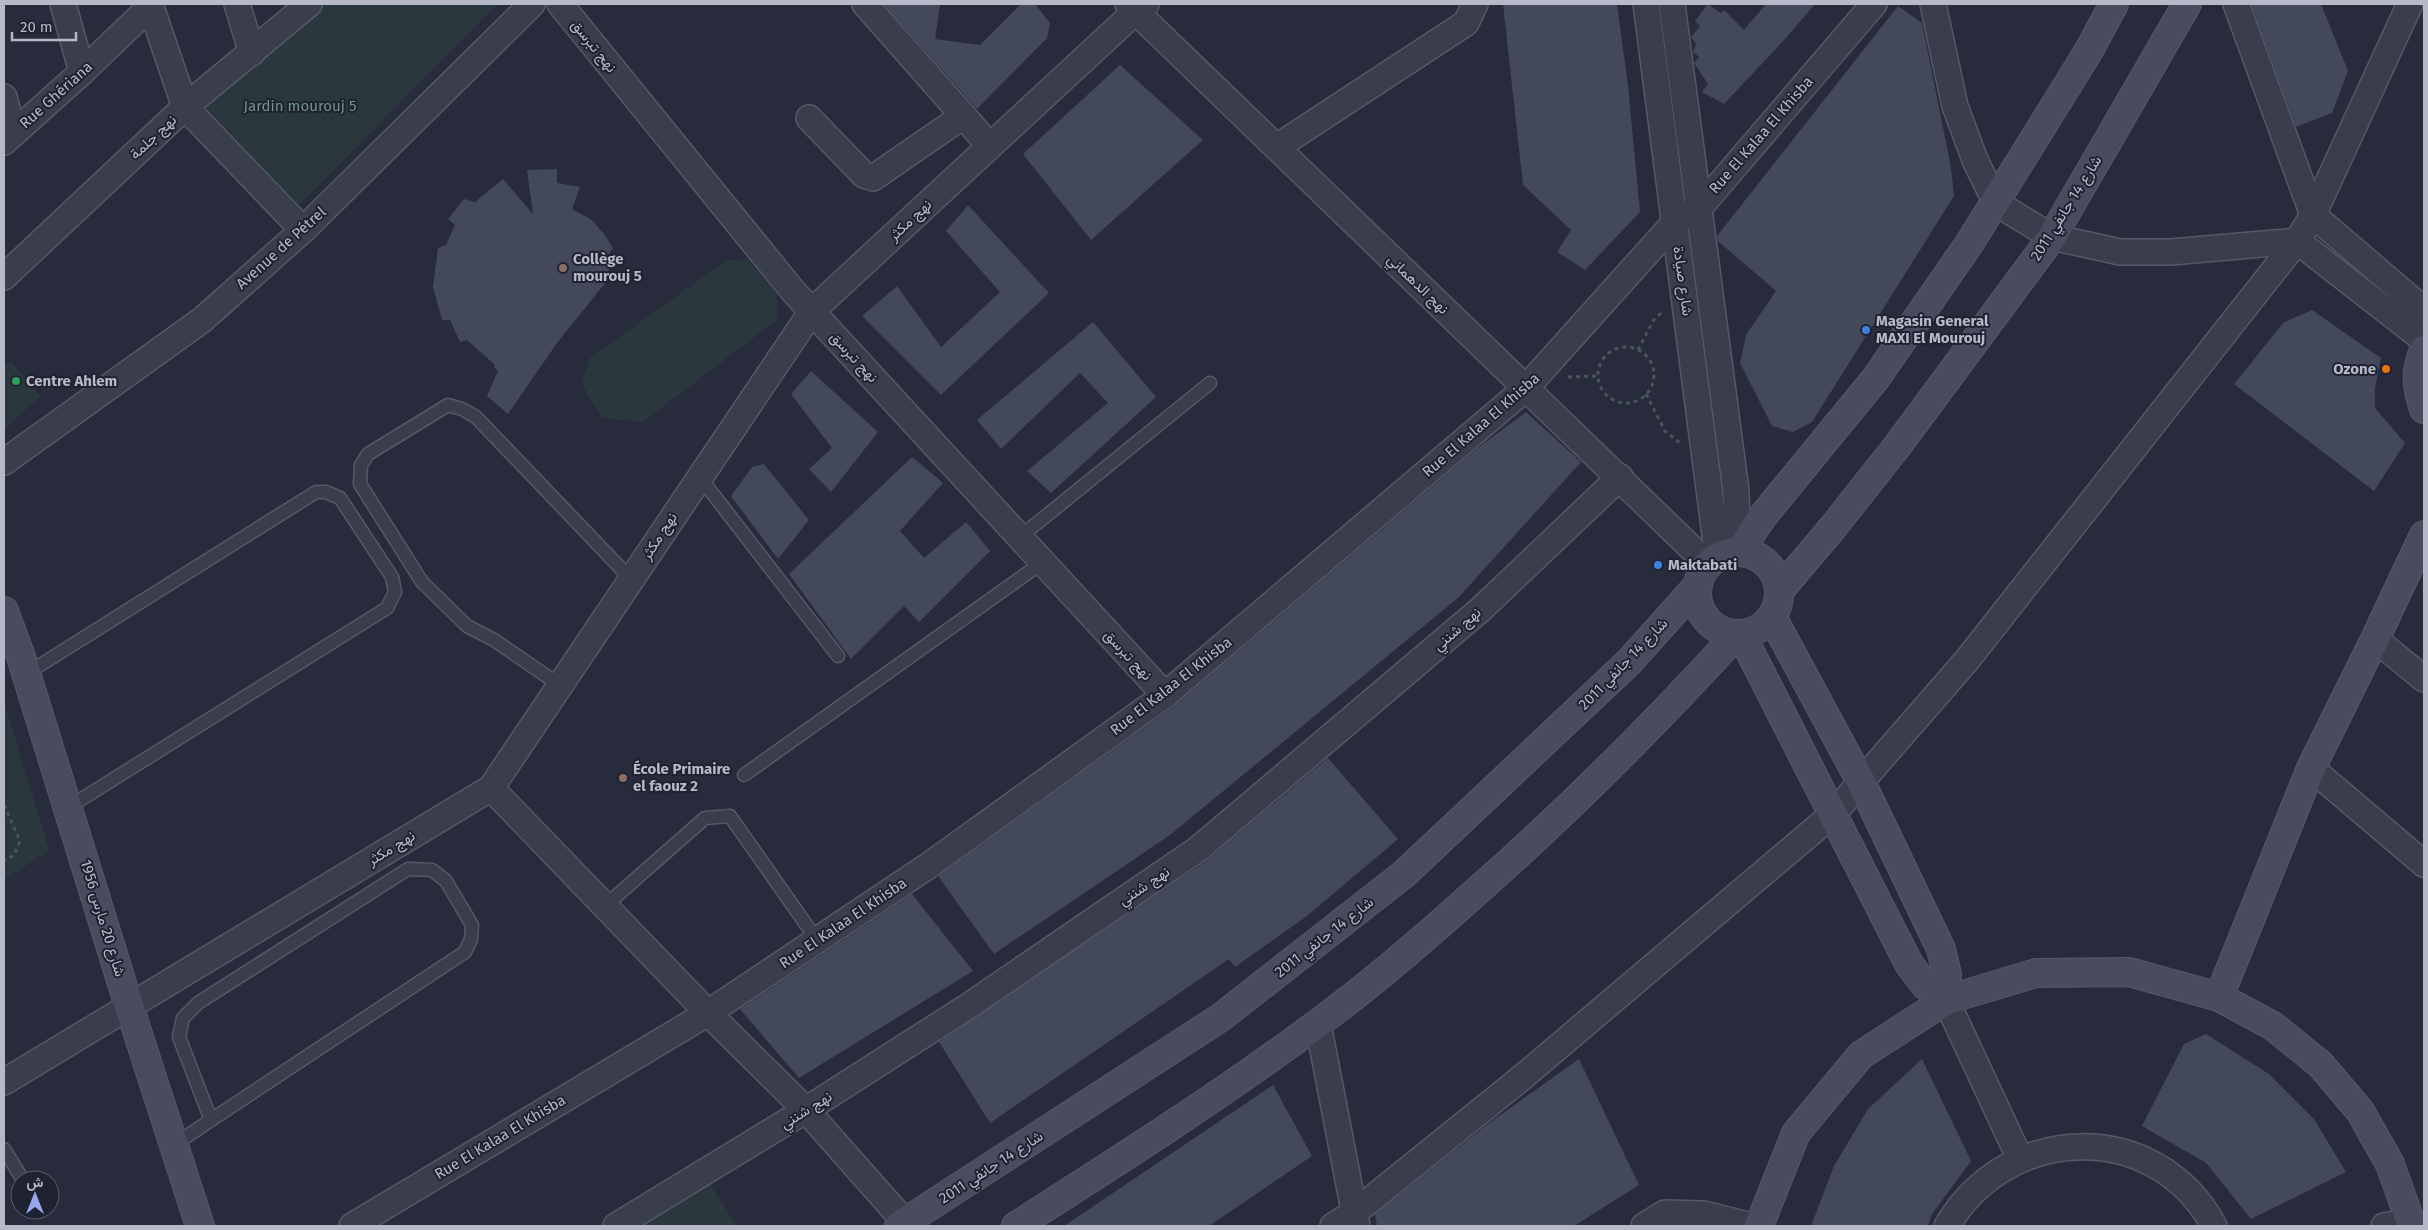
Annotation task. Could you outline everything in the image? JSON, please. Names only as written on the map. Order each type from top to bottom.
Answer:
[{"type":"street","points":[[63,4],[82,72]]},
{"type":"street","points":[[238,4],[252,53]]},
{"type":"street","name":"نهج جلمة","points":[[4,277],[185,107],[309,4]]},
{"type":"street","name":"Avenue de Pétrel","points":[[4,462],[202,320],[303,230],[532,4]]},
{"type":"street","name":"نهج تبرسق","points":[[560,4],[812,312],[1165,695]]},
{"type":"street","points":[[865,4],[990,146]]},
{"type":"street","points":[[1276,147],[1466,22],[1475,4]]},
{"type":"street","name":"شارع صيادة","points":[[1646,4],[1720,562]]},
{"type":"street","name":"شارع صيادة","points":[[1672,4],[1736,491],[1720,562]]},
{"type":"street","name":"Rue El Kalaa El Khisba","points":[[352,1226],[708,1013],[928,866],[1165,695],[1526,388],[1675,222],[1700,207],[1874,4]]},
{"type":"street","points":[[1933,4],[1955,106],[1975,160],[1996,204],[2052,238],[2120,252],[2171,252],[2297,241],[2424,340]]},
{"type":"street","name":"شارع 14 جانفي 2011","points":[[902,1224],[1220,1018],[1404,874],[1629,662],[1768,509],[1876,378],[1996,204],[2088,52],[2114,4]]},
{"type":"street","name":"شارع 14 جانفي 2011","points":[[1780,590],[1898,445],[2052,238],[2187,4]]},
{"type":"street","points":[[2236,4],[2313,215],[2424,310]]},
{"type":"street","points":[[1333,1226],[1356,1220],[1832,814],[1967,660],[2297,241],[2313,215],[2410,4]]},
{"type":"street","points":[[150,5],[185,107],[303,230]]},
{"type":"street","name":"Rue Ghériana","points":[[9,137],[82,72],[150,5]]},
{"type":"street","name":"نهج مكثر","points":[[4,1082],[491,788],[699,476],[812,312],[1137,6]]},
{"type":"street","name":"نهج الدهماني","points":[[1137,6],[1276,147],[1526,388],[1620,477],[1720,562]]},
{"type":"street","points":[[4,98],[9,137]]},
{"type":"street","points":[[809,118],[864,175],[873,178],[964,116]]},
{"type":"street","points":[[2424,350],[2418,365],[2417,389],[2424,408]]},
{"type":"street","name":"نهج شنني","points":[[616,1226],[806,1110],[970,1004],[1198,849],[1480,610],[1620,477]]},
{"type":"street","points":[[2219,997],[2311,768],[2376,639],[2424,535]]},
{"type":"street","points":[[1754,555],[1766,563],[1776,575],[1780,590],[1778,604],[1772,617],[1759,629],[1739,634],[1721,631],[1708,622],[1697,601],[1720,562],[1754,555]]},
{"type":"street","name":"شارع 20 مارس 1956","points":[[4,611],[69,807],[129,1006],[200,1226]]},
{"type":"street","points":[[1772,617],[1860,780],[1941,949],[1948,974],[1946,1000],[2020,1159]]},
{"type":"street","points":[[1739,634],[1909,964],[1925,985],[1946,1000]]},
{"type":"street","points":[[1016,1226],[1155,1138],[1318,1024],[1421,941],[1557,820],[1673,705],[1739,634]]},
{"type":"street","points":[[2376,639],[2424,679]]},
{"type":"street","points":[[2311,768],[2424,864]]},
{"type":"street","points":[[491,788],[708,1013],[806,1110],[902,1224]]},
{"type":"street","points":[[1759,1226],[1796,1134],[1861,1055],[1946,1000],[2036,973],[2129,972],[2219,997],[2273,1026],[2320,1064],[2360,1111],[2390,1164],[2418,1221],[2384,1226]]},
{"type":"street","points":[[1318,1024],[1356,1220]]},
{"type":"street","points":[[1947,1226],[1968,1196],[1983,1181],[2020,1159],[2041,1151],[2062,1147],[2105,1148],[2126,1153],[2146,1161],[2182,1185],[2197,1200],[2214,1226]]},
{"type":"street","points":[[1644,1226],[1665,1213],[1704,1214],[1752,1226]]},
{"type":"lane","points":[[1020,537],[1210,383]]},
{"type":"lane","points":[[560,686],[494,640],[467,626],[422,582],[360,484],[361,465],[368,454],[448,405],[462,408],[476,417],[631,579]]},
{"type":"lane","points":[[699,476],[838,656]]},
{"type":"lane","points":[[26,674],[316,492],[326,492],[340,498],[392,578],[395,592],[387,608],[69,807]]},
{"type":"lane","points":[[744,775],[1043,562]]},
{"type":"lane","points":[[605,906],[705,818],[730,816],[817,940]]},
{"type":"lane","points":[[174,1145],[465,952],[471,939],[472,925],[446,881],[432,870],[408,869],[198,1003],[183,1018],[179,1038],[211,1120]]},
{"type":"lane","points":[[4,1149],[17,1170]]},
{"type":"path","points":[[1638,350],[1653,321],[1673,304],[1686,302]]},
{"type":"path","points":[[1621,347],[1638,350],[1651,361],[1654,370],[1654,378],[1646,394],[1639,400],[1629,403],[1610,399],[1598,383],[1599,364],[1605,356],[1621,347]]},
{"type":"path","points":[[1646,394],[1665,431],[1676,442],[1688,446],[1704,446]]},
{"type":"path","points":[[4,805],[20,841],[14,855],[4,861]]},
{"type":"green space","name":"Jardin mourouj 5","points":[[311,4],[498,4],[299,205],[201,102]]},
{"type":"green space","points":[[747,259],[777,294],[778,319],[643,422],[602,418],[581,383],[590,358],[727,260]]},
{"type":"green space","name":"Centre Ahlem","points":[[11,362],[40,396],[4,430],[4,366]]},
{"type":"green space","points":[[4,701],[49,850],[4,880]]},
{"type":"green space","points":[[709,1183],[737,1226],[640,1226]]},
{"type":"building","points":[[884,4],[940,4],[935,39],[980,45],[1021,4],[1035,4],[1050,23],[1047,38],[977,109]]},
{"type":"building","points":[[1503,4],[1617,4],[1628,86],[1640,212],[1585,270],[1557,252],[1571,230],[1523,185]]},
{"type":"building","points":[[1708,4],[1721,13],[1724,10],[1744,30],[1766,4],[1815,4],[1724,104],[1702,92],[1708,84],[1694,63],[1699,57],[1693,52],[1696,44],[1691,37],[1700,26],[1695,21]]},
{"type":"building","points":[[2251,4],[2321,4],[2348,71],[2332,113],[2296,127]]},
{"type":"building","points":[[1898,6],[1922,23],[1951,167],[1954,196],[1812,422],[1793,432],[1772,426],[1740,363],[1746,335],[1776,291],[1718,241],[1717,236]]},
{"type":"building","points":[[1120,65],[1203,140],[1091,240],[1023,154]]},
{"type":"building","points":[[557,169],[557,183],[580,187],[572,209],[592,220],[613,248],[607,256],[610,277],[557,343],[508,414],[487,396],[498,371],[494,367],[495,365],[467,340],[460,342],[450,320],[442,320],[433,287],[438,248],[446,245],[455,225],[448,219],[464,199],[475,202],[503,179],[533,214],[527,170]]},
{"type":"building","points":[[968,205],[1049,293],[941,395],[862,316],[897,286],[941,347],[1000,292],[946,231]]},
{"type":"building","points":[[2312,310],[2381,358],[2375,388],[2375,408],[2405,443],[2374,491],[2234,384],[2284,322]]},
{"type":"building","points":[[1093,322],[1156,397],[1051,493],[1027,471],[1108,403],[1080,373],[1001,449],[977,420]]},
{"type":"building","points":[[811,371],[878,432],[831,492],[809,469],[832,448],[791,394]]},
{"type":"building","points":[[1526,412],[1581,462],[1459,597],[1170,835],[994,954],[938,876],[1173,707],[1479,447]]},
{"type":"building","points":[[912,457],[943,483],[900,531],[924,558],[966,522],[990,551],[919,622],[904,606],[851,659],[789,574]]},
{"type":"building","points":[[764,464],[809,520],[778,559],[731,496],[752,467]]},
{"type":"building","points":[[1328,758],[1398,839],[1307,916],[1235,967],[1229,959],[990,1123],[939,1042],[1206,861]]},
{"type":"building","points":[[912,894],[973,971],[799,1078],[740,1009]]},
{"type":"building","points":[[2206,1034],[2269,1074],[2314,1119],[2346,1172],[2251,1219],[2206,1163],[2142,1126],[2184,1044]]},
{"type":"building","points":[[1579,1059],[1639,1185],[1574,1226],[1377,1226],[1375,1214],[1489,1123]]},
{"type":"building","points":[[1922,1059],[1971,1161],[1932,1214],[1928,1226],[1811,1226],[1834,1166],[1868,1109]]},
{"type":"building","points":[[1273,1085],[1312,1156],[1209,1226],[1064,1226]]},
{"type":"place","name":"Collège mourouj 5","points":[[563,268]]},
{"type":"place","name":"Magasin General MAXI El Mourouj","points":[[1866,330]]},
{"type":"place","name":"Ozone","points":[[2386,369]]},
{"type":"place","name":"Centre Ahlem","points":[[16,381]]},
{"type":"place","name":"Maktabati","points":[[1658,565]]},
{"type":"place","name":"École Primaire el faouz 2","points":[[623,778]]}]
